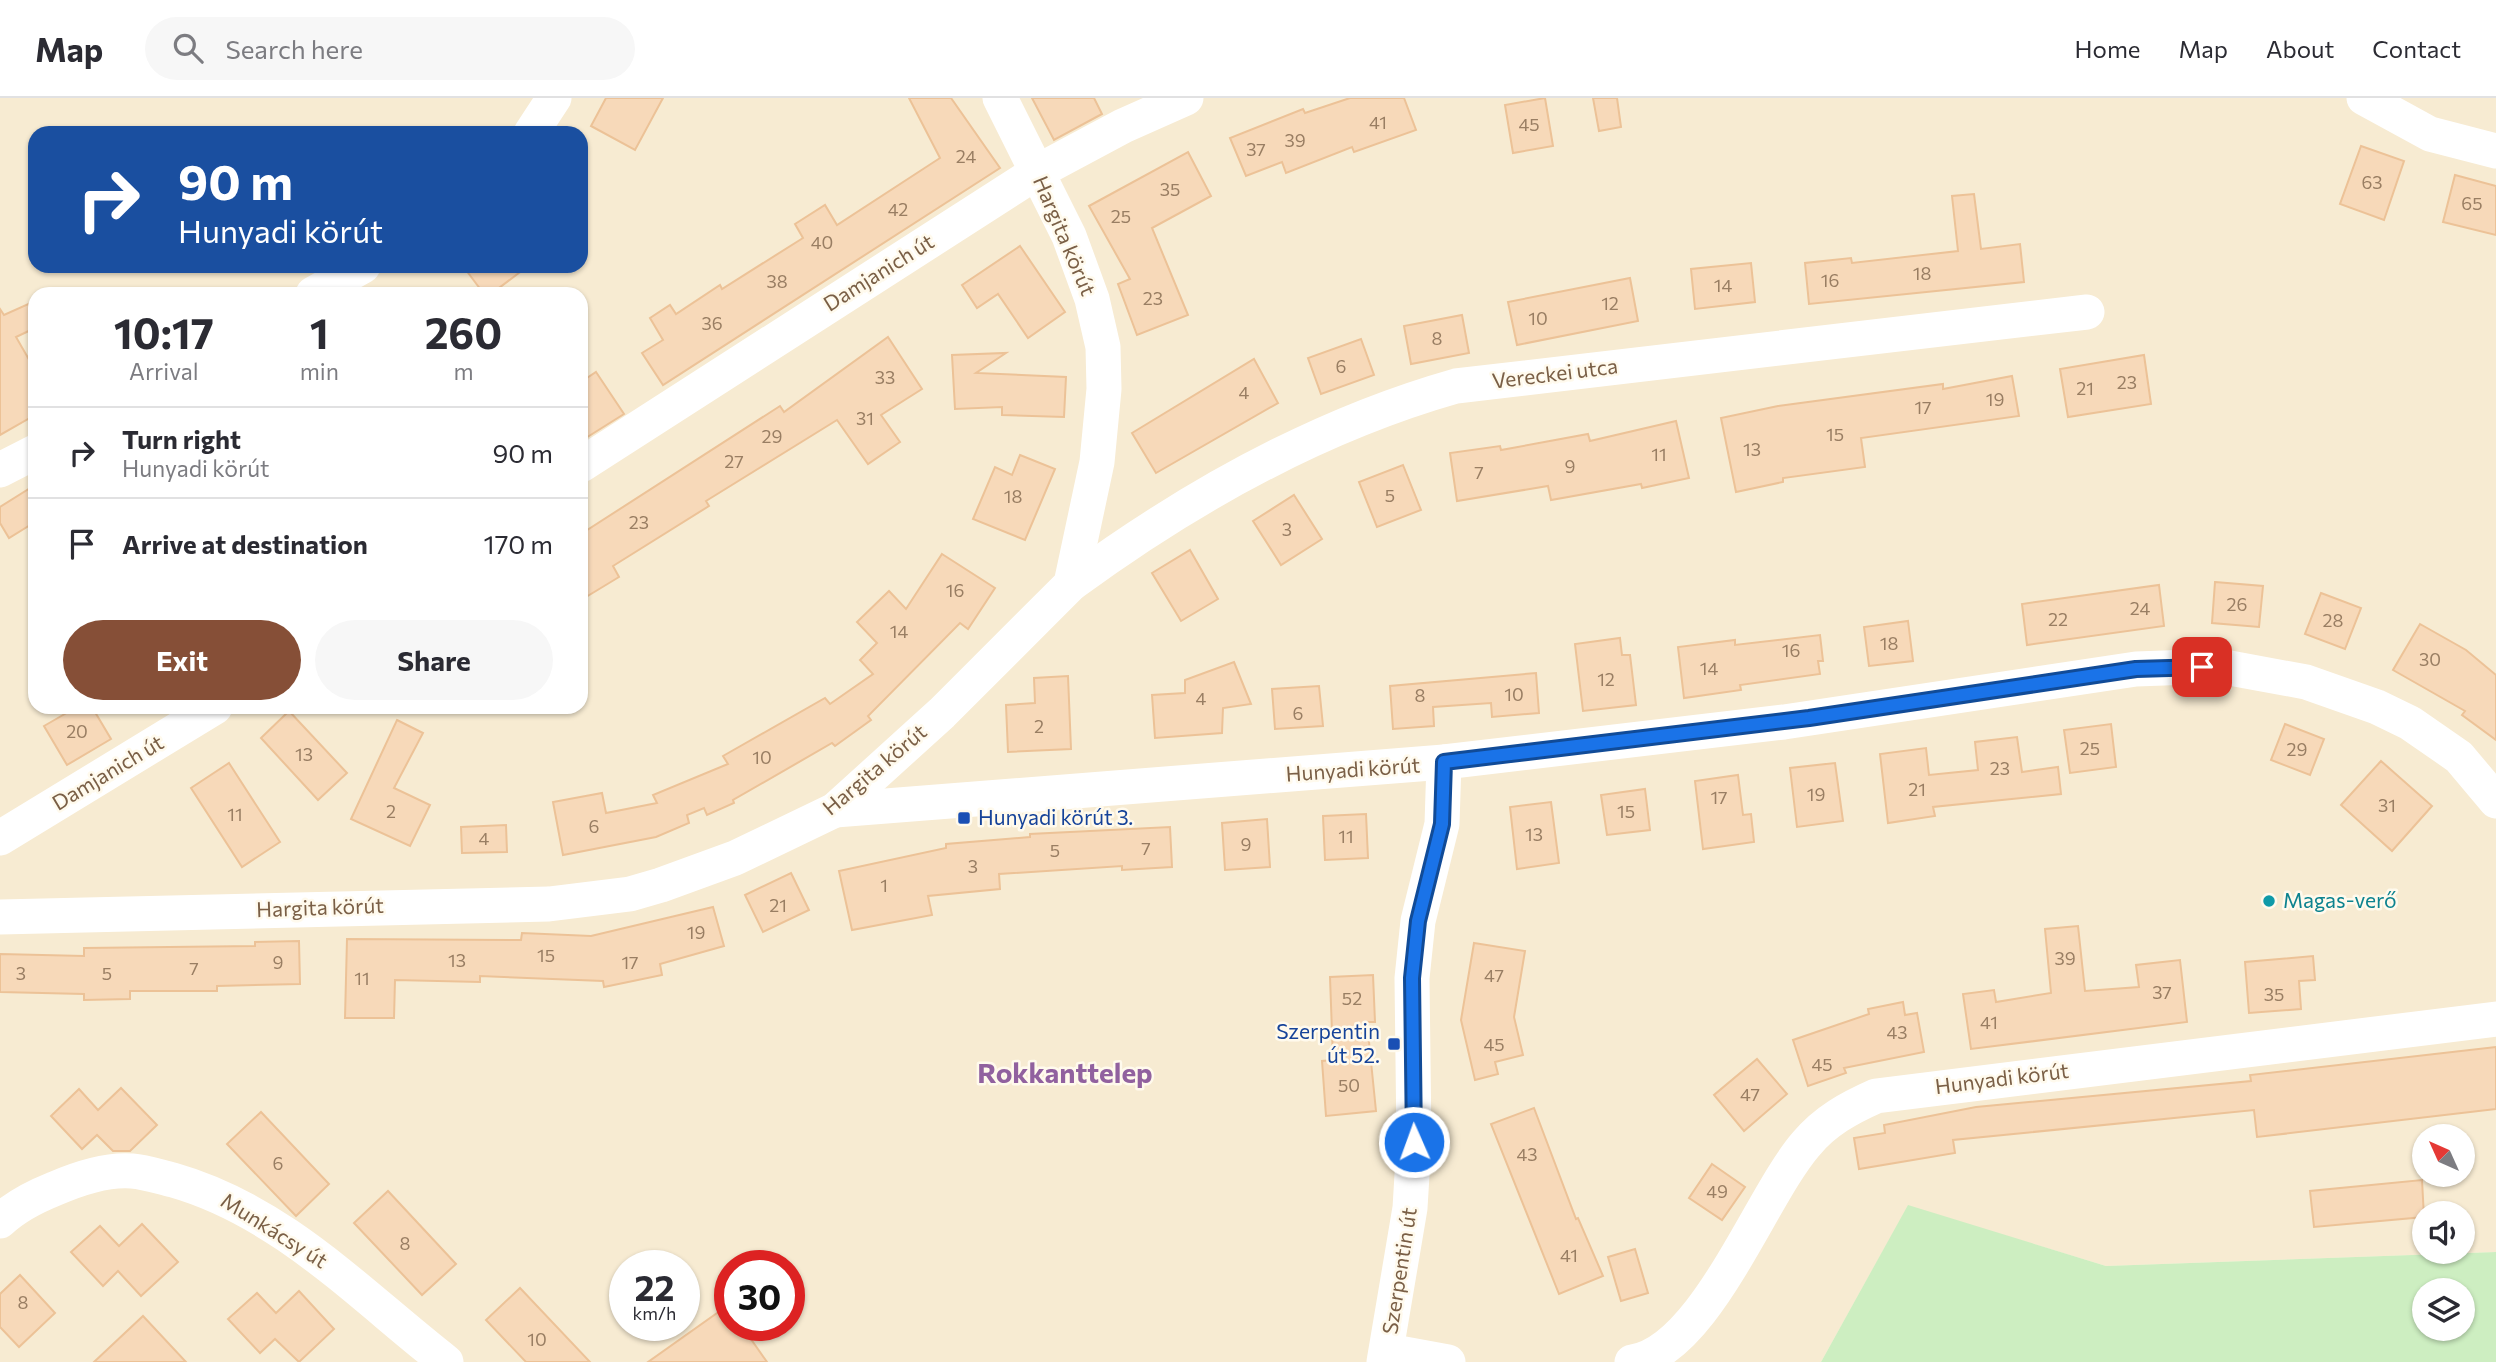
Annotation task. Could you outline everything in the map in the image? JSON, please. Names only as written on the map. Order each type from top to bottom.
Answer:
[{"type":"street","points":[[536,126],[554,98]]},
{"type":"street","name":"Hargita körút","points":[[0,917],[582,901],[631,894],[698,873],[835,810],[942,713],[1071,584],[1097,463],[1104,368],[1092,299],[1069,236],[1000,98]]},
{"type":"street","name":"Damjanich út","points":[[588,461],[1037,172],[1123,126],[1186,98]]},
{"type":"street","points":[[2364,98],[2430,134],[2496,152]]},
{"type":"street","points":[[326,287],[350,273]]},
{"type":"street","name":"Vereckei utca","points":[[1071,584],[1151,527],[1252,468],[1347,425],[1456,386],[2087,312]]},
{"type":"street","points":[[0,470],[28,456]]},
{"type":"street","name":"Hunyadi körút","points":[[835,810],[1444,762],[1797,720],[2136,669],[2219,666],[2306,682],[2377,707],[2410,723],[2459,757],[2496,801]]},
{"type":"street","name":"Damjanich út","points":[[0,838],[204,714]]},
{"type":"street","name":"Szerpentin út","points":[[1386,1357],[1413,1179],[1413,965],[1418,921],[1442,824],[1444,762]]},
{"type":"street","name":"Hunyadi körút","points":[[1632,1362],[1640,1361],[1678,1336],[1707,1304],[1777,1184],[1806,1143],[1842,1111],[1876,1096],[2496,1019]]},
{"type":"street","name":"Munkácsy út","points":[[0,1222],[31,1199],[67,1183],[108,1173],[131,1170],[191,1185],[244,1208],[293,1239],[350,1281],[446,1362]]},
{"type":"street","points":[[1386,1357],[1448,1362]]},
{"type":"shaded area","points":[[0,98],[2496,98],[2496,1252],[2475,1253],[2475,1201],[2412,1201],[2412,1255],[2106,1266],[1908,1206],[1821,1362],[0,1362]]},
{"type":"green space","points":[[1908,1205],[2106,1266],[2412,1255],[2412,1264],[2475,1264],[2475,1253],[2496,1252],[2496,1362],[1821,1362]]},
{"type":"building","points":[[606,98],[663,98],[635,150],[591,126]]},
{"type":"building","points":[[909,98],[951,98],[1000,168],[663,385],[642,353],[663,340],[650,318],[670,305],[676,314],[720,285],[722,289],[803,238],[795,224],[825,205],[837,225],[940,158]]},
{"type":"building","points":[[1032,98],[1094,98],[1102,114],[1054,140]]},
{"type":"building","points":[[1350,98],[1404,98],[1416,130],[1354,152],[1352,147],[1286,173],[1282,162],[1246,176],[1230,138],[1303,109],[1305,113]]},
{"type":"building","points":[[1545,98],[1553,146],[1513,153],[1505,105]]},
{"type":"building","points":[[1593,98],[1617,98],[1621,127],[1599,131]]},
{"type":"building","points":[[2361,146],[2404,161],[2384,220],[2340,204]]},
{"type":"building","points":[[1188,152],[1211,196],[1152,228],[1188,315],[1137,335],[1118,284],[1130,279],[1089,206]]},
{"type":"building","points":[[2455,175],[2496,186],[2496,235],[2443,222]]},
{"type":"building","points":[[1974,194],[1981,249],[2020,244],[2024,282],[1809,304],[1805,263],[1851,258],[1852,263],[1958,251],[1952,196]]},
{"type":"building","points":[[1020,246],[1065,312],[1028,338],[998,294],[977,308],[962,285]]},
{"type":"building","points":[[1751,263],[1755,302],[1695,309],[1691,269]]},
{"type":"building","points":[[468,273],[519,273],[500,287],[479,287]]},
{"type":"building","points":[[1630,278],[1638,321],[1517,345],[1508,302]]},
{"type":"building","points":[[28,304],[28,331],[16,337],[28,358],[28,419],[0,435],[0,309],[4,315]]},
{"type":"building","points":[[1462,315],[1469,353],[1411,364],[1404,326]]},
{"type":"building","points":[[888,337],[922,389],[881,415],[900,442],[868,464],[837,420],[706,501],[709,506],[613,566],[619,577],[588,596],[588,529],[780,406],[784,412]]},
{"type":"building","points":[[1361,339],[1374,375],[1321,394],[1308,358]]},
{"type":"building","points":[[1006,353],[976,373],[1066,377],[1064,417],[1002,415],[1002,407],[955,409],[952,355]]},
{"type":"building","points":[[2144,355],[2151,404],[2068,417],[2060,369]]},
{"type":"building","points":[[1254,359],[1278,403],[1156,473],[1132,433]]},
{"type":"building","points":[[596,372],[624,414],[588,437],[588,377]]},
{"type":"building","points":[[2012,376],[2019,416],[1861,438],[1865,467],[1783,478],[1783,482],[1736,492],[1721,418],[1778,406],[1943,384],[1943,389]]},
{"type":"building","points":[[1676,421],[1689,478],[1642,488],[1641,484],[1551,500],[1548,486],[1457,501],[1450,453],[1500,446],[1501,450],[1588,434],[1590,441]]},
{"type":"building","points":[[1020,455],[1055,469],[1025,540],[973,519],[995,467],[1012,475]]},
{"type":"building","points":[[1403,465],[1421,510],[1377,527],[1359,482]]},
{"type":"building","points":[[28,489],[28,526],[9,538],[0,523],[0,507]]},
{"type":"building","points":[[1294,495],[1322,539],[1281,565],[1253,521]]},
{"type":"building","points":[[1190,550],[1218,599],[1181,621],[1152,573]]},
{"type":"building","points":[[942,554],[995,588],[968,629],[960,623],[868,716],[871,720],[835,746],[832,743],[733,800],[734,803],[707,815],[704,808],[687,815],[689,823],[656,837],[563,855],[553,802],[602,793],[606,813],[657,803],[653,795],[728,764],[723,756],[825,698],[830,704],[873,674],[860,660],[877,643],[857,622],[889,591],[906,609]]},
{"type":"building","points":[[2215,582],[2263,586],[2259,627],[2212,623]]},
{"type":"building","points":[[2159,585],[2164,626],[2027,645],[2022,604]]},
{"type":"building","points":[[2321,593],[2361,608],[2345,649],[2305,634]]},
{"type":"building","points":[[1908,621],[1913,661],[1869,666],[1864,627]]},
{"type":"building","points":[[2420,624],[2466,650],[2496,675],[2496,740],[2462,715],[2465,711],[2393,670]]},
{"type":"building","points":[[1820,635],[1823,661],[1818,661],[1820,674],[1740,685],[1741,690],[1684,698],[1678,647],[1735,640],[1735,645]]},
{"type":"building","points":[[1620,638],[1622,655],[1630,655],[1636,705],[1583,711],[1575,644]]},
{"type":"building","points":[[1234,662],[1251,704],[1223,708],[1222,733],[1155,738],[1152,695],[1185,693],[1185,680]]},
{"type":"building","points":[[1536,673],[1539,713],[1492,717],[1491,703],[1433,707],[1434,726],[1393,729],[1390,686]]},
{"type":"building","points":[[1068,676],[1071,749],[1008,752],[1006,705],[1035,703],[1034,678]]},
{"type":"building","points":[[1319,686],[1323,726],[1275,729],[1272,689]]},
{"type":"building","points":[[65,714],[96,714],[111,739],[67,765],[44,726]]},
{"type":"building","points":[[286,714],[292,714],[347,773],[318,800],[261,738]]},
{"type":"building","points":[[397,720],[423,733],[394,788],[430,805],[410,846],[351,819]]},
{"type":"building","points":[[2111,724],[2116,767],[2070,773],[2064,730]]},
{"type":"building","points":[[2285,724],[2324,739],[2310,775],[2271,760]]},
{"type":"building","points":[[2017,737],[2022,772],[2058,767],[2061,794],[1933,807],[1935,816],[1888,823],[1880,754],[1926,748],[1929,775],[1978,770],[1975,742]]},
{"type":"building","points":[[2381,761],[2432,806],[2392,851],[2341,805]]},
{"type":"building","points":[[229,763],[280,842],[242,867],[191,788]]},
{"type":"building","points":[[1835,763],[1843,821],[1797,827],[1790,768]]},
{"type":"building","points":[[1738,775],[1743,815],[1751,814],[1754,842],[1703,849],[1695,781]]},
{"type":"building","points":[[1645,789],[1650,830],[1607,835],[1601,795]]},
{"type":"building","points":[[1551,802],[1559,863],[1517,869],[1510,807]]},
{"type":"building","points":[[1366,814],[1368,858],[1325,860],[1323,816]]},
{"type":"building","points":[[1267,819],[1270,867],[1225,870],[1222,823]]},
{"type":"building","points":[[506,825],[507,852],[462,853],[461,827]]},
{"type":"building","points":[[1170,827],[1172,867],[1122,870],[1122,866],[999,874],[1000,889],[928,896],[932,915],[852,930],[839,871],[946,848],[946,844],[1030,837],[1030,834]]},
{"type":"building","points":[[791,873],[809,910],[763,932],[745,895]]},
{"type":"building","points":[[713,907],[724,946],[660,964],[662,975],[604,987],[603,981],[480,976],[480,982],[395,980],[394,1018],[345,1018],[347,939],[521,940],[522,933],[591,936]]},
{"type":"building","points":[[2078,926],[2085,991],[2139,987],[2136,965],[2180,960],[2187,1022],[1971,1049],[1963,994],[1994,990],[1996,1002],[2051,993],[2045,929]]},
{"type":"building","points":[[299,941],[300,984],[217,986],[217,991],[130,991],[130,999],[84,1000],[84,994],[0,992],[0,954],[84,956],[84,948],[255,946],[255,942]]},
{"type":"building","points":[[1474,943],[1525,951],[1514,1017],[1523,1055],[1495,1062],[1498,1074],[1475,1080],[1461,1020]]},
{"type":"building","points":[[2313,956],[2315,980],[2299,981],[2301,1009],[2249,1013],[2245,962]]},
{"type":"building","points":[[1373,975],[1375,1022],[1367,1022],[1376,1111],[1326,1116],[1322,1061],[1333,1060],[1330,977]]},
{"type":"building","points":[[1903,1002],[1905,1015],[1917,1013],[1924,1052],[1844,1068],[1846,1073],[1808,1086],[1793,1040],[1869,1014],[1868,1009]]},
{"type":"building","points":[[2496,1047],[2496,1109],[2257,1137],[2254,1110],[1953,1140],[1955,1153],[1859,1169],[1854,1138],[1885,1133],[1884,1125],[1976,1107],[2251,1081],[2250,1075]]},
{"type":"building","points":[[1757,1059],[1787,1094],[1744,1131],[1714,1095]]},
{"type":"building","points":[[121,1088],[157,1125],[130,1151],[113,1151],[97,1135],[82,1149],[51,1116],[79,1089],[98,1110]]},
{"type":"building","points":[[1534,1108],[1576,1219],[1578,1218],[1603,1276],[1559,1294],[1491,1124]]},
{"type":"building","points":[[261,1112],[329,1184],[296,1216],[227,1144]]},
{"type":"building","points":[[1712,1164],[1745,1187],[1722,1220],[1689,1198]]},
{"type":"building","points":[[2412,1181],[2412,1187],[2422,1187],[2423,1201],[2412,1201],[2412,1218],[2314,1227],[2310,1191]]},
{"type":"building","points":[[388,1191],[456,1264],[422,1295],[354,1223]]},
{"type":"building","points":[[142,1224],[178,1262],[141,1296],[118,1271],[103,1286],[71,1252],[100,1226],[119,1246]]},
{"type":"building","points":[[1635,1249],[1648,1293],[1621,1301],[1608,1257]]},
{"type":"building","points":[[20,1275],[55,1313],[19,1347],[0,1327],[0,1294]]},
{"type":"building","points":[[520,1288],[590,1362],[526,1362],[486,1320]]},
{"type":"building","points":[[299,1291],[334,1329],[299,1362],[275,1339],[260,1353],[228,1319],[257,1293],[276,1313]]},
{"type":"building","points":[[714,1315],[714,1341],[752,1341],[767,1362],[648,1362],[678,1341],[700,1341],[700,1325]]},
{"type":"building","points":[[143,1316],[186,1362],[94,1362]]},
{"type":"place","name":"Hunyadi körút 3.","points":[[964,818]]},
{"type":"place","name":"Magas-verő","points":[[2269,901]]},
{"type":"place","name":"Szerpentin út 52.","points":[[1394,1044]]},
{"type":"district","name":"Rokkanttelep","points":[[1065,1073]]},
{"type":"route","points":[[1414,1142],[1412,978],[1418,921],[1442,824],[1444,762],[1809,718],[2007,691],[2136,669],[2202,667]]}]
